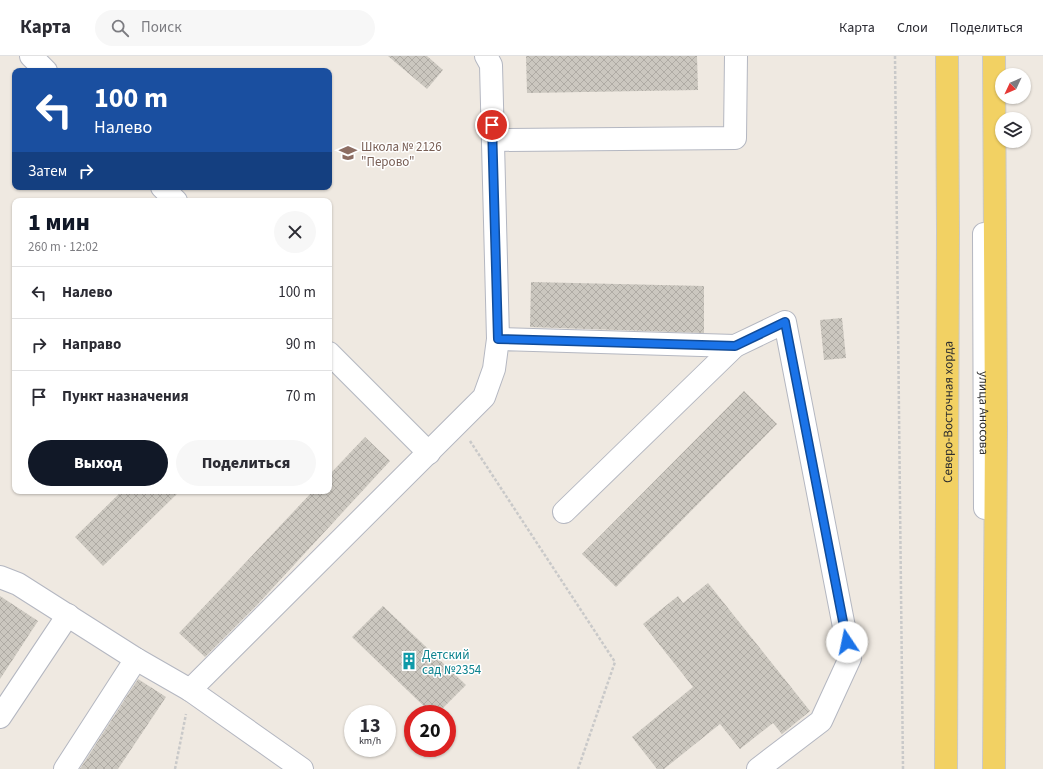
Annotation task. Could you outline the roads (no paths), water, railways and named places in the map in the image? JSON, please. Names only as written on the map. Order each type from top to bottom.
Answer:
[{"type":"main road","name":"Северо-Восточная хорда","points":[[947,56],[947,769]]},
{"type":"main road","points":[[994,56],[996,429],[994,769]]},
{"type":"street","points":[[31,56],[43,68]]},
{"type":"street","points":[[190,690],[484,397],[494,369],[498,339],[491,65],[486,56]]},
{"type":"street","points":[[493,140],[735,138],[736,56]]},
{"type":"street","name":"улица Аносова","points":[[984,56],[986,769]]},
{"type":"street","points":[[165,190],[173,198]]},
{"type":"street","points":[[564,512],[735,346],[785,322],[850,658],[820,721],[758,769]]},
{"type":"street","points":[[498,339],[735,346]]},
{"type":"street","points":[[332,356],[429,453]]},
{"type":"street","points":[[0,576],[18,584],[136,659],[190,690],[302,769]]},
{"type":"street","points":[[0,717],[68,615]]},
{"type":"street","points":[[65,769],[136,659]]},
{"type":"place","name":"Школа № 2126 \"Перово\"","points":[[348,153]]},
{"type":"place","name":"Детский сад №2354","points":[[409,661]]}]
